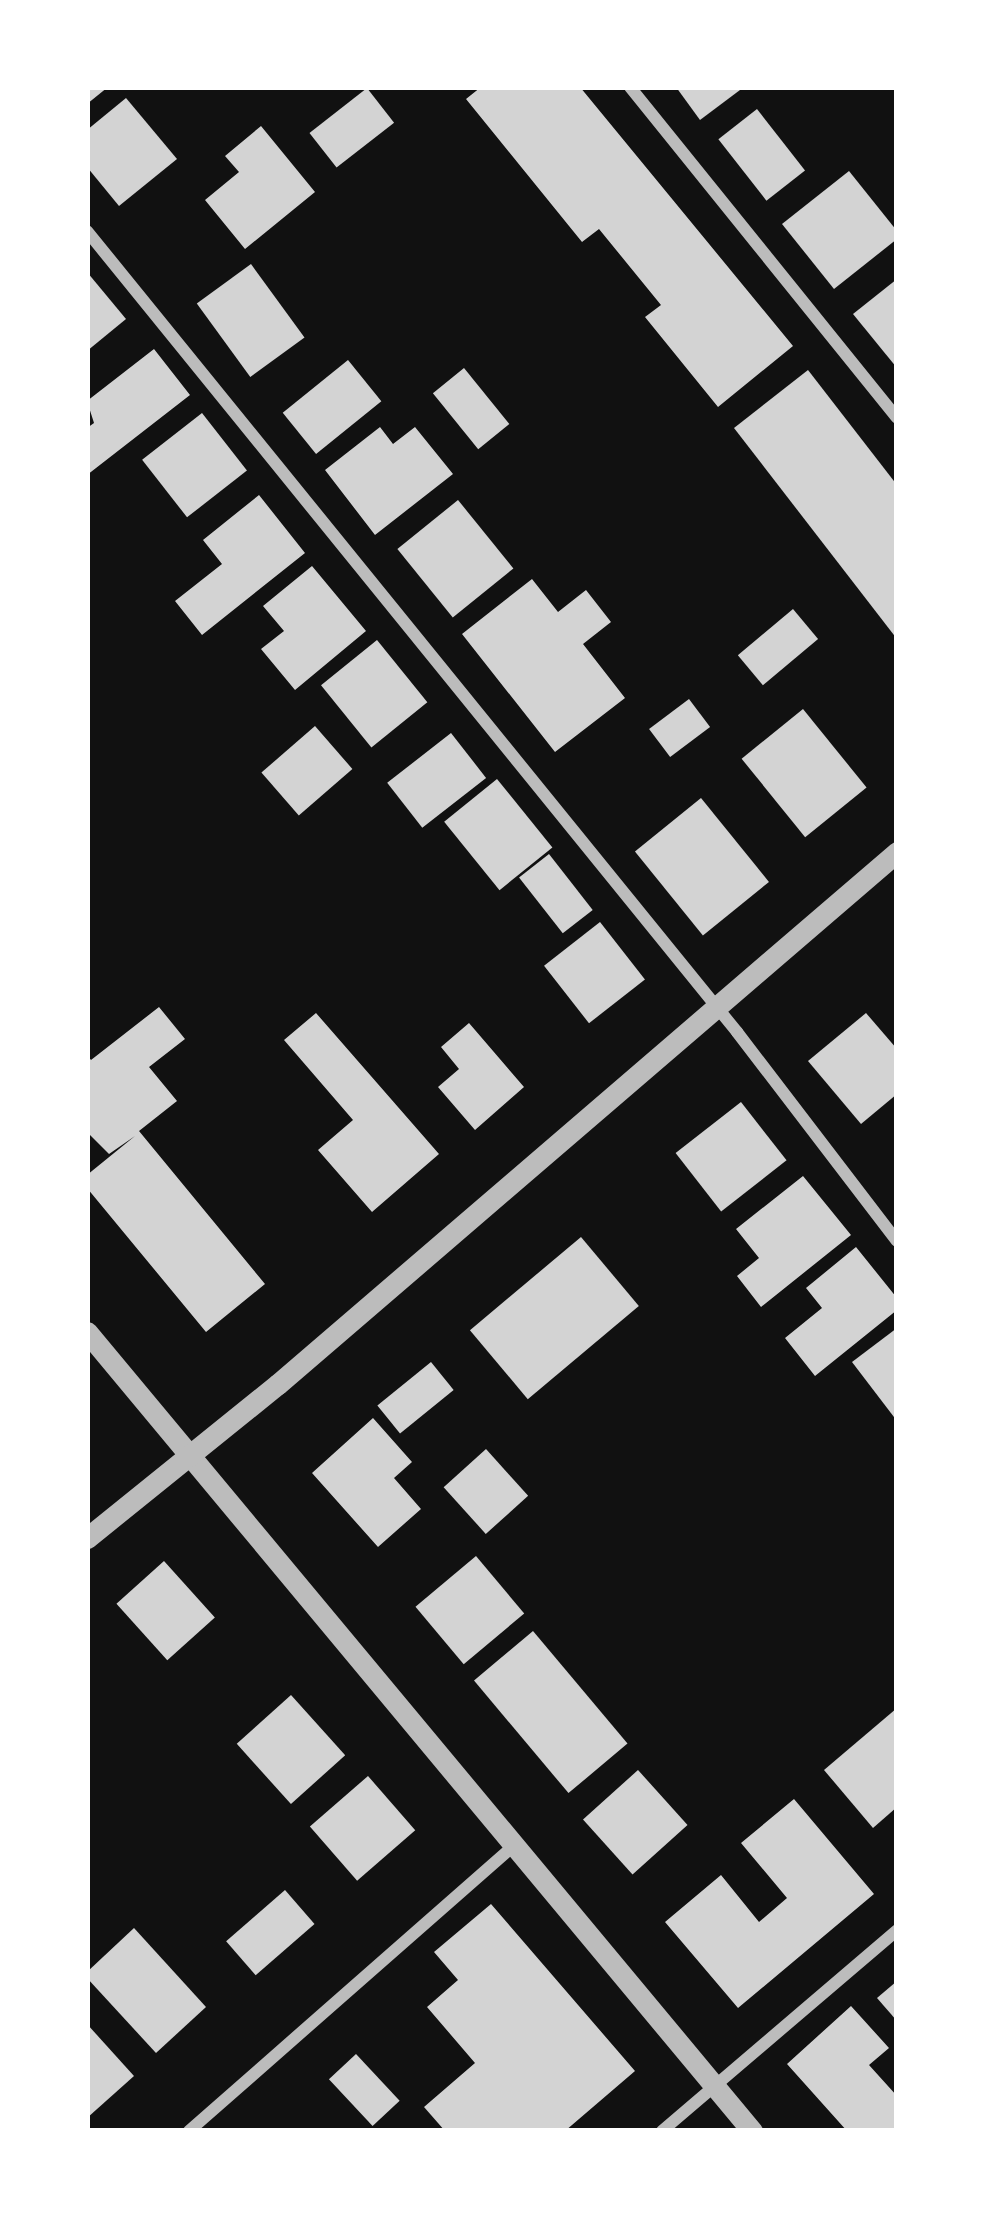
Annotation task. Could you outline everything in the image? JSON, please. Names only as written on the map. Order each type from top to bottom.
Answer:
[{"type":"street","points":[[630,87],[897,418]]},
{"type":"street","points":[[87,231],[716,1007],[897,1241]]},
{"type":"street","points":[[87,1538],[184,1455],[278,1384],[897,852]]},
{"type":"street","points":[[87,1332],[184,1455],[517,1843],[752,2131]]},
{"type":"street","points":[[189,2131],[517,1843]]},
{"type":"street","points":[[662,2131],[897,1930]]},
{"type":"building","points":[[87,87],[108,87],[87,104]]},
{"type":"building","points":[[481,87],[580,87],[793,346],[718,407],[645,317],[661,305],[599,229],[582,242],[466,99]]},
{"type":"building","points":[[676,87],[744,87],[700,120]]},
{"type":"building","points":[[367,88],[394,123],[337,168],[309,133]]},
{"type":"building","points":[[126,98],[177,159],[119,206],[87,167],[87,130]]},
{"type":"building","points":[[757,109],[805,170],[766,201],[718,139]]},
{"type":"building","points":[[261,126],[315,192],[245,249],[205,200],[239,172],[225,156]]},
{"type":"building","points":[[849,171],[897,231],[897,239],[834,289],[782,224]]},
{"type":"building","points":[[251,264],[304,338],[250,377],[197,303]]},
{"type":"building","points":[[87,272],[126,319],[87,351]]},
{"type":"building","points":[[897,279],[897,368],[853,314]]},
{"type":"building","points":[[154,349],[190,395],[87,475],[87,428],[94,423],[87,401]]},
{"type":"building","points":[[348,360],[381,401],[316,454],[283,413]]},
{"type":"building","points":[[464,368],[509,424],[478,449],[433,393]]},
{"type":"building","points":[[808,370],[897,485],[897,639],[734,428]]},
{"type":"building","points":[[202,413],[247,471],[187,517],[142,460]]},
{"type":"building","points":[[380,427],[393,444],[415,427],[453,474],[375,535],[325,470]]},
{"type":"building","points":[[259,495],[305,553],[202,635],[175,601],[222,564],[203,540]]},
{"type":"building","points":[[458,500],[513,568],[453,617],[397,549]]},
{"type":"building","points":[[312,566],[366,631],[295,690],[261,649],[284,631],[263,606]]},
{"type":"building","points":[[532,579],[558,612],[586,590],[611,622],[583,644],[625,698],[555,752],[462,634]]},
{"type":"building","points":[[793,609],[818,639],[763,685],[738,655]]},
{"type":"building","points":[[377,640],[427,702],[371,747],[321,685]]},
{"type":"building","points":[[689,699],[710,727],[670,757],[649,729]]},
{"type":"building","points":[[803,709],[867,787],[805,837],[742,759]]},
{"type":"building","points":[[315,726],[352,769],[299,816],[261,773]]},
{"type":"building","points":[[451,733],[486,778],[422,828],[387,783]]},
{"type":"building","points":[[497,779],[552,847],[500,890],[444,822]]},
{"type":"building","points":[[701,798],[769,882],[703,935],[635,851]]},
{"type":"building","points":[[549,854],[593,910],[563,933],[519,877]]},
{"type":"building","points":[[600,922],[645,980],[589,1023],[544,966]]},
{"type":"building","points":[[159,1007],[185,1039],[149,1067],[177,1101],[139,1131],[265,1284],[206,1332],[87,1188],[87,1175],[135,1136],[109,1154],[87,1132],[87,1055],[91,1060]]},
{"type":"building","points":[[316,1013],[439,1154],[372,1212],[318,1150],[353,1120],[284,1040]]},
{"type":"building","points":[[866,1013],[897,1049],[897,1094],[861,1124],[808,1061]]},
{"type":"building","points":[[469,1023],[524,1087],[475,1130],[438,1087],[459,1069],[441,1047]]},
{"type":"building","points":[[741,1102],[787,1160],[721,1211],[676,1153]]},
{"type":"building","points":[[803,1176],[851,1235],[761,1307],[737,1276],[759,1258],[736,1229]]},
{"type":"building","points":[[581,1237],[639,1306],[528,1399],[470,1330]]},
{"type":"building","points":[[856,1247],[897,1298],[897,1310],[815,1376],[785,1338],[822,1308],[806,1288]]},
{"type":"building","points":[[897,1328],[897,1421],[852,1362]]},
{"type":"building","points":[[431,1362],[454,1390],[400,1433],[377,1405]]},
{"type":"building","points":[[373,1418],[412,1462],[394,1478],[421,1509],[378,1547],[312,1473]]},
{"type":"building","points":[[486,1449],[528,1496],[486,1534],[444,1487]]},
{"type":"building","points":[[476,1556],[524,1613],[464,1664],[415,1607]]},
{"type":"building","points":[[164,1561],[215,1617],[167,1660],[116,1604]]},
{"type":"building","points":[[533,1631],[627,1744],[569,1793],[474,1680]]},
{"type":"building","points":[[291,1695],[345,1755],[291,1804],[237,1744]]},
{"type":"building","points":[[897,1708],[897,1807],[873,1828],[824,1770]]},
{"type":"building","points":[[638,1770],[688,1825],[633,1875],[583,1820]]},
{"type":"building","points":[[368,1776],[415,1830],[357,1881],[310,1827]]},
{"type":"building","points":[[794,1799],[874,1894],[738,2008],[665,1922],[721,1875],[759,1922],[787,1898],[741,1843]]},
{"type":"building","points":[[285,1890],[315,1924],[256,1975],[226,1941]]},
{"type":"building","points":[[491,1904],[635,2071],[565,2131],[445,2131],[424,2107],[475,2063],[427,2007],[458,1980],[434,1952]]},
{"type":"building","points":[[134,1928],[206,2007],[156,2053],[87,1978],[87,1972]]},
{"type":"building","points":[[897,1981],[897,2021],[877,1998]]},
{"type":"building","points":[[851,2006],[889,2048],[869,2065],[897,2096],[897,2131],[847,2131],[787,2064]]},
{"type":"building","points":[[87,2024],[134,2076],[87,2118]]},
{"type":"building","points":[[356,2054],[400,2101],[373,2126],[329,2079]]}]
